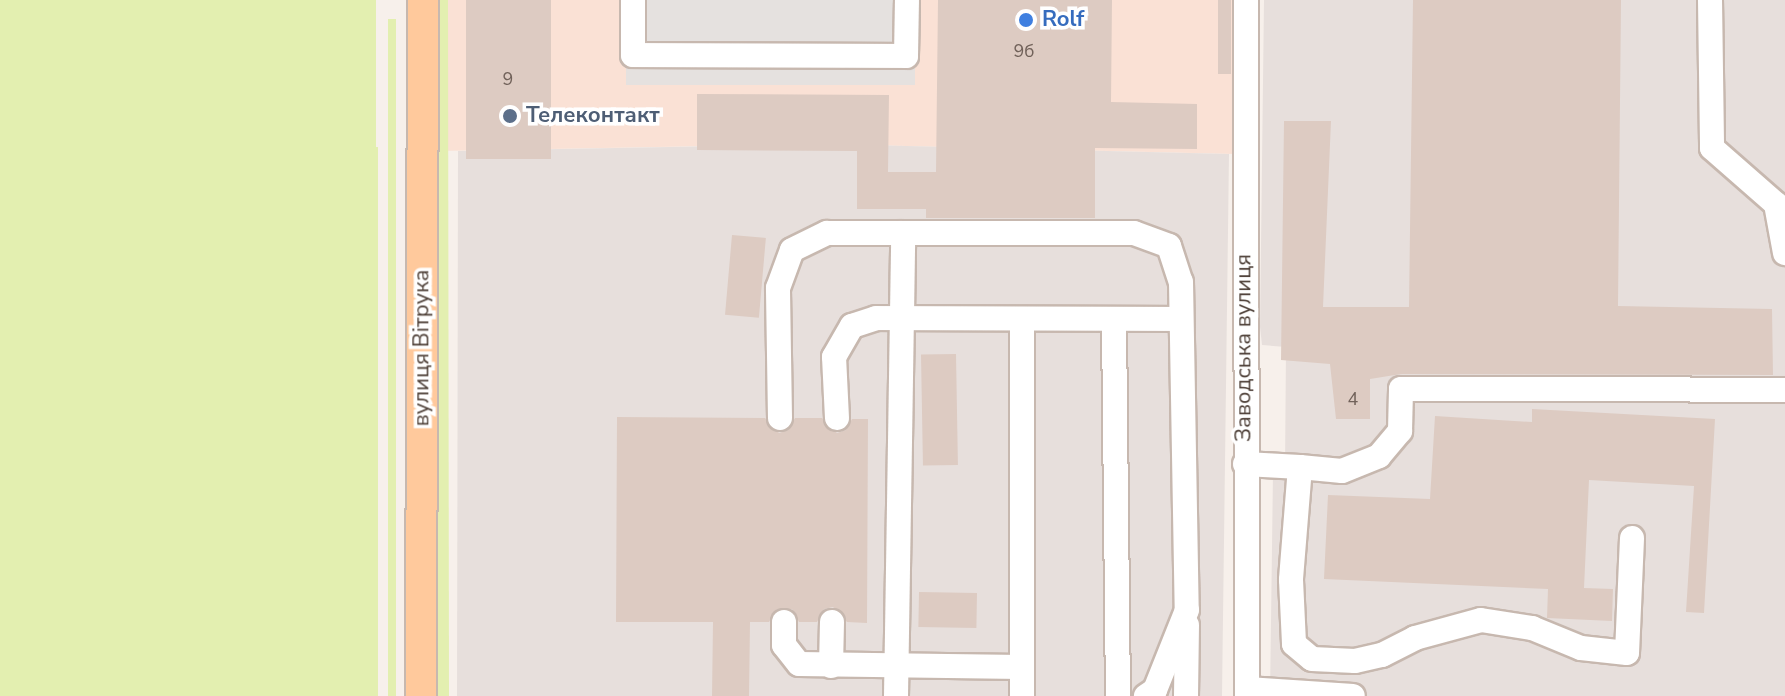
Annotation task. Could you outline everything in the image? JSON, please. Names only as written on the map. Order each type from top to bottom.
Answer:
[{"type":"main road","name":"вулиця Вітрука","points":[[409,696],[410,0]]},
{"type":"main road","name":"вулиця Вітрука","points":[[421,696],[423,0]]},
{"type":"street","points":[[633,0],[633,55],[830,56],[906,56],[907,0]]},
{"type":"street","name":"Заводська вулиця","points":[[1246,0],[1247,692]]},
{"type":"street","points":[[1710,0],[1712,148],[1776,204],[1785,253]]},
{"type":"street","points":[[780,418],[778,288],[792,250],[827,233],[1134,233],[1169,246],[1181,282],[1186,696]]},
{"type":"street","points":[[896,696],[903,233]]},
{"type":"street","points":[[837,418],[834,357],[852,326],[876,318],[1181,319]]},
{"type":"street","points":[[1022,319],[1022,696]]},
{"type":"street","points":[[1114,319],[1118,696]]},
{"type":"street","points":[[1245,464],[1342,471],[1379,456],[1400,431],[1401,389],[1785,390]]},
{"type":"street","points":[[1300,467],[1291,580],[1294,644],[1312,659],[1369,658],[1415,638],[1481,620],[1532,628],[1581,648],[1627,653],[1632,538]]},
{"type":"street","points":[[1146,696],[1155,690],[1187,610]]},
{"type":"street","points":[[784,622],[789,656],[799,664],[1022,667]]},
{"type":"street","points":[[831,666],[832,622]]},
{"type":"street","points":[[1247,692],[1353,696]]},
{"type":"shaded area","points":[[435,0],[1236,0],[1235,154],[826,144],[436,151]]},
{"type":"shaded area","points":[[626,0],[915,0],[915,85],[626,85]]},
{"type":"shaded area","points":[[1264,0],[1785,0],[1785,696],[1270,696],[1273,472],[1285,468],[1286,347],[1262,345],[1260,327]]},
{"type":"shaded area","points":[[826,144],[1229,154],[1222,696],[457,696],[458,151]]},
{"type":"green space","points":[[0,0],[376,0],[376,148],[0,148]]},
{"type":"green space","points":[[436,0],[448,0],[449,696],[435,696]]},
{"type":"green space","points":[[388,19],[396,19],[396,696],[388,696]]},
{"type":"green space","points":[[0,147],[378,147],[378,696],[0,696]]},
{"type":"building","points":[[466,0],[551,0],[551,159],[466,159]]},
{"type":"building","points":[[938,0],[1112,0],[1111,102],[1197,104],[1197,149],[1095,148],[1095,218],[926,218],[926,209],[857,209],[857,151],[697,150],[697,94],[889,95],[888,172],[936,172]]},
{"type":"building","points":[[1218,0],[1231,0],[1231,74],[1218,74]]},
{"type":"building","points":[[1413,0],[1621,0],[1618,306],[1772,309],[1773,375],[1401,374],[1370,379],[1370,419],[1336,419],[1330,364],[1281,360],[1284,121],[1331,121],[1323,307],[1409,307]]},
{"type":"building","points":[[732,235],[766,238],[759,318],[725,315]]},
{"type":"building","points":[[956,354],[958,465],[923,466],[921,355]]},
{"type":"building","points":[[1532,409],[1715,419],[1704,613],[1686,612],[1694,486],[1589,480],[1584,588],[1613,589],[1612,621],[1547,618],[1548,589],[1324,579],[1328,495],[1430,499],[1435,416],[1532,422]]},
{"type":"building","points":[[617,417],[765,418],[779,433],[788,430],[795,418],[822,418],[837,433],[846,430],[852,419],[868,419],[867,623],[847,622],[833,607],[824,609],[817,622],[799,622],[792,609],[777,609],[769,622],[750,622],[749,696],[712,696],[713,622],[616,622]]},
{"type":"building","points":[[919,592],[977,593],[976,628],[918,627]]},
{"type":"place","name":"Rolf","points":[[1026,20]]},
{"type":"place","name":"Телеконтакт","points":[[510,116]]}]
